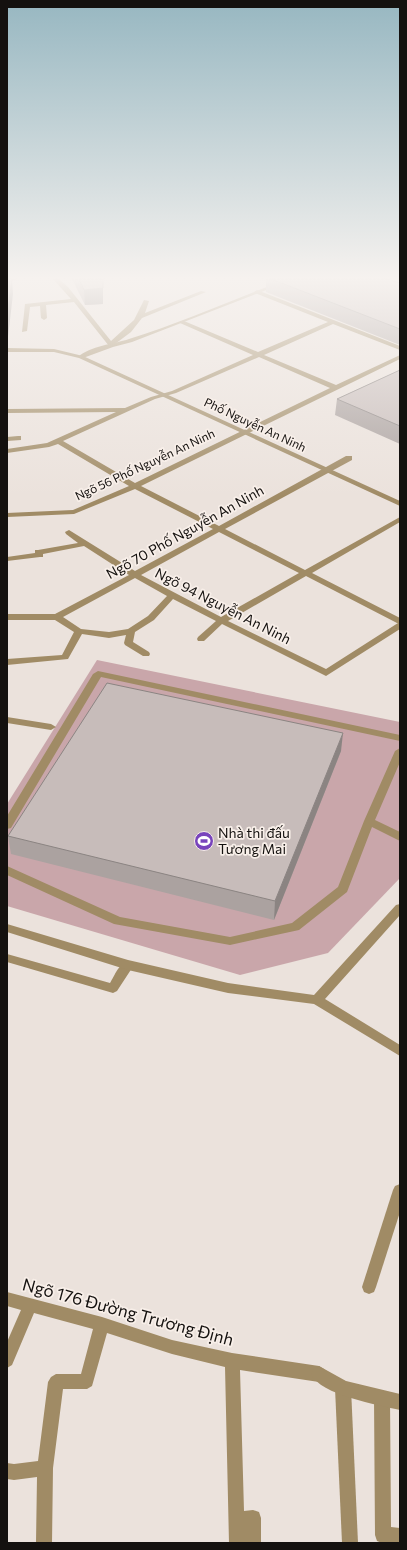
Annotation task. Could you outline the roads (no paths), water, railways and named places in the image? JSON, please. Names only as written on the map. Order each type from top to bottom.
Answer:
[{"type":"street","name":"Phố Nguyễn An Ninh","points":[[64,351],[81,357],[400,504]]},
{"type":"street","points":[[81,357],[95,351]]},
{"type":"street","points":[[250,351],[336,388]]},
{"type":"street","points":[[7,451],[48,445],[153,398],[165,396],[266,351]]},
{"type":"street","name":"Ngõ 56 Phố Nguyễn An Ninh","points":[[7,515],[74,512],[135,486],[400,357]]},
{"type":"street","points":[[7,411],[127,410]]},
{"type":"street","points":[[7,439],[18,438]]},
{"type":"street","points":[[58,441],[135,486],[400,621]]},
{"type":"street","name":"Ngõ 70 Phố Nguyễn An Ninh","points":[[57,617],[349,458]]},
{"type":"street","points":[[201,639],[221,621],[400,519]]},
{"type":"street","name":"Ngõ 94 Nguyễn An Ninh","points":[[69,532],[84,544],[134,575],[221,621],[326,673],[400,625]]},
{"type":"street","points":[[7,559],[40,555],[38,552],[84,544]]},
{"type":"street","points":[[7,617],[57,617],[79,631],[109,635],[131,631],[151,618],[172,595]]},
{"type":"street","points":[[7,662],[65,657],[79,631]]},
{"type":"street","points":[[131,631],[128,643],[146,654]]},
{"type":"street","points":[[7,825],[98,674],[400,738]]},
{"type":"street","points":[[7,720],[51,727]]},
{"type":"street","points":[[7,870],[118,921],[230,941],[295,927],[343,889],[369,821],[400,751]]},
{"type":"street","points":[[369,821],[400,836]]},
{"type":"street","points":[[317,1000],[400,908]]},
{"type":"street","points":[[7,928],[128,965],[228,988],[317,1000],[400,1051]]},
{"type":"street","points":[[7,958],[113,988],[128,965]]},
{"type":"street","points":[[369,1287],[400,1190]]},
{"type":"street","name":"Ngõ 176 Đường Trương Định","points":[[7,1299],[102,1324],[172,1347],[232,1361],[319,1374],[343,1388],[400,1402]]},
{"type":"street","points":[[7,1360],[30,1306]]},
{"type":"street","points":[[44,1543],[45,1468],[56,1382],[87,1382],[102,1324]]},
{"type":"street","points":[[232,1361],[237,1543]]},
{"type":"street","points":[[343,1388],[350,1543]]},
{"type":"street","points":[[382,1398],[383,1535],[400,1536]]},
{"type":"street","points":[[7,1471],[14,1472],[45,1468]]},
{"type":"street","points":[[236,1521],[253,1518],[253,1543]]},
{"type":"place","name":"Nhà thi đấu Tương Mai","points":[[204,841]]}]
